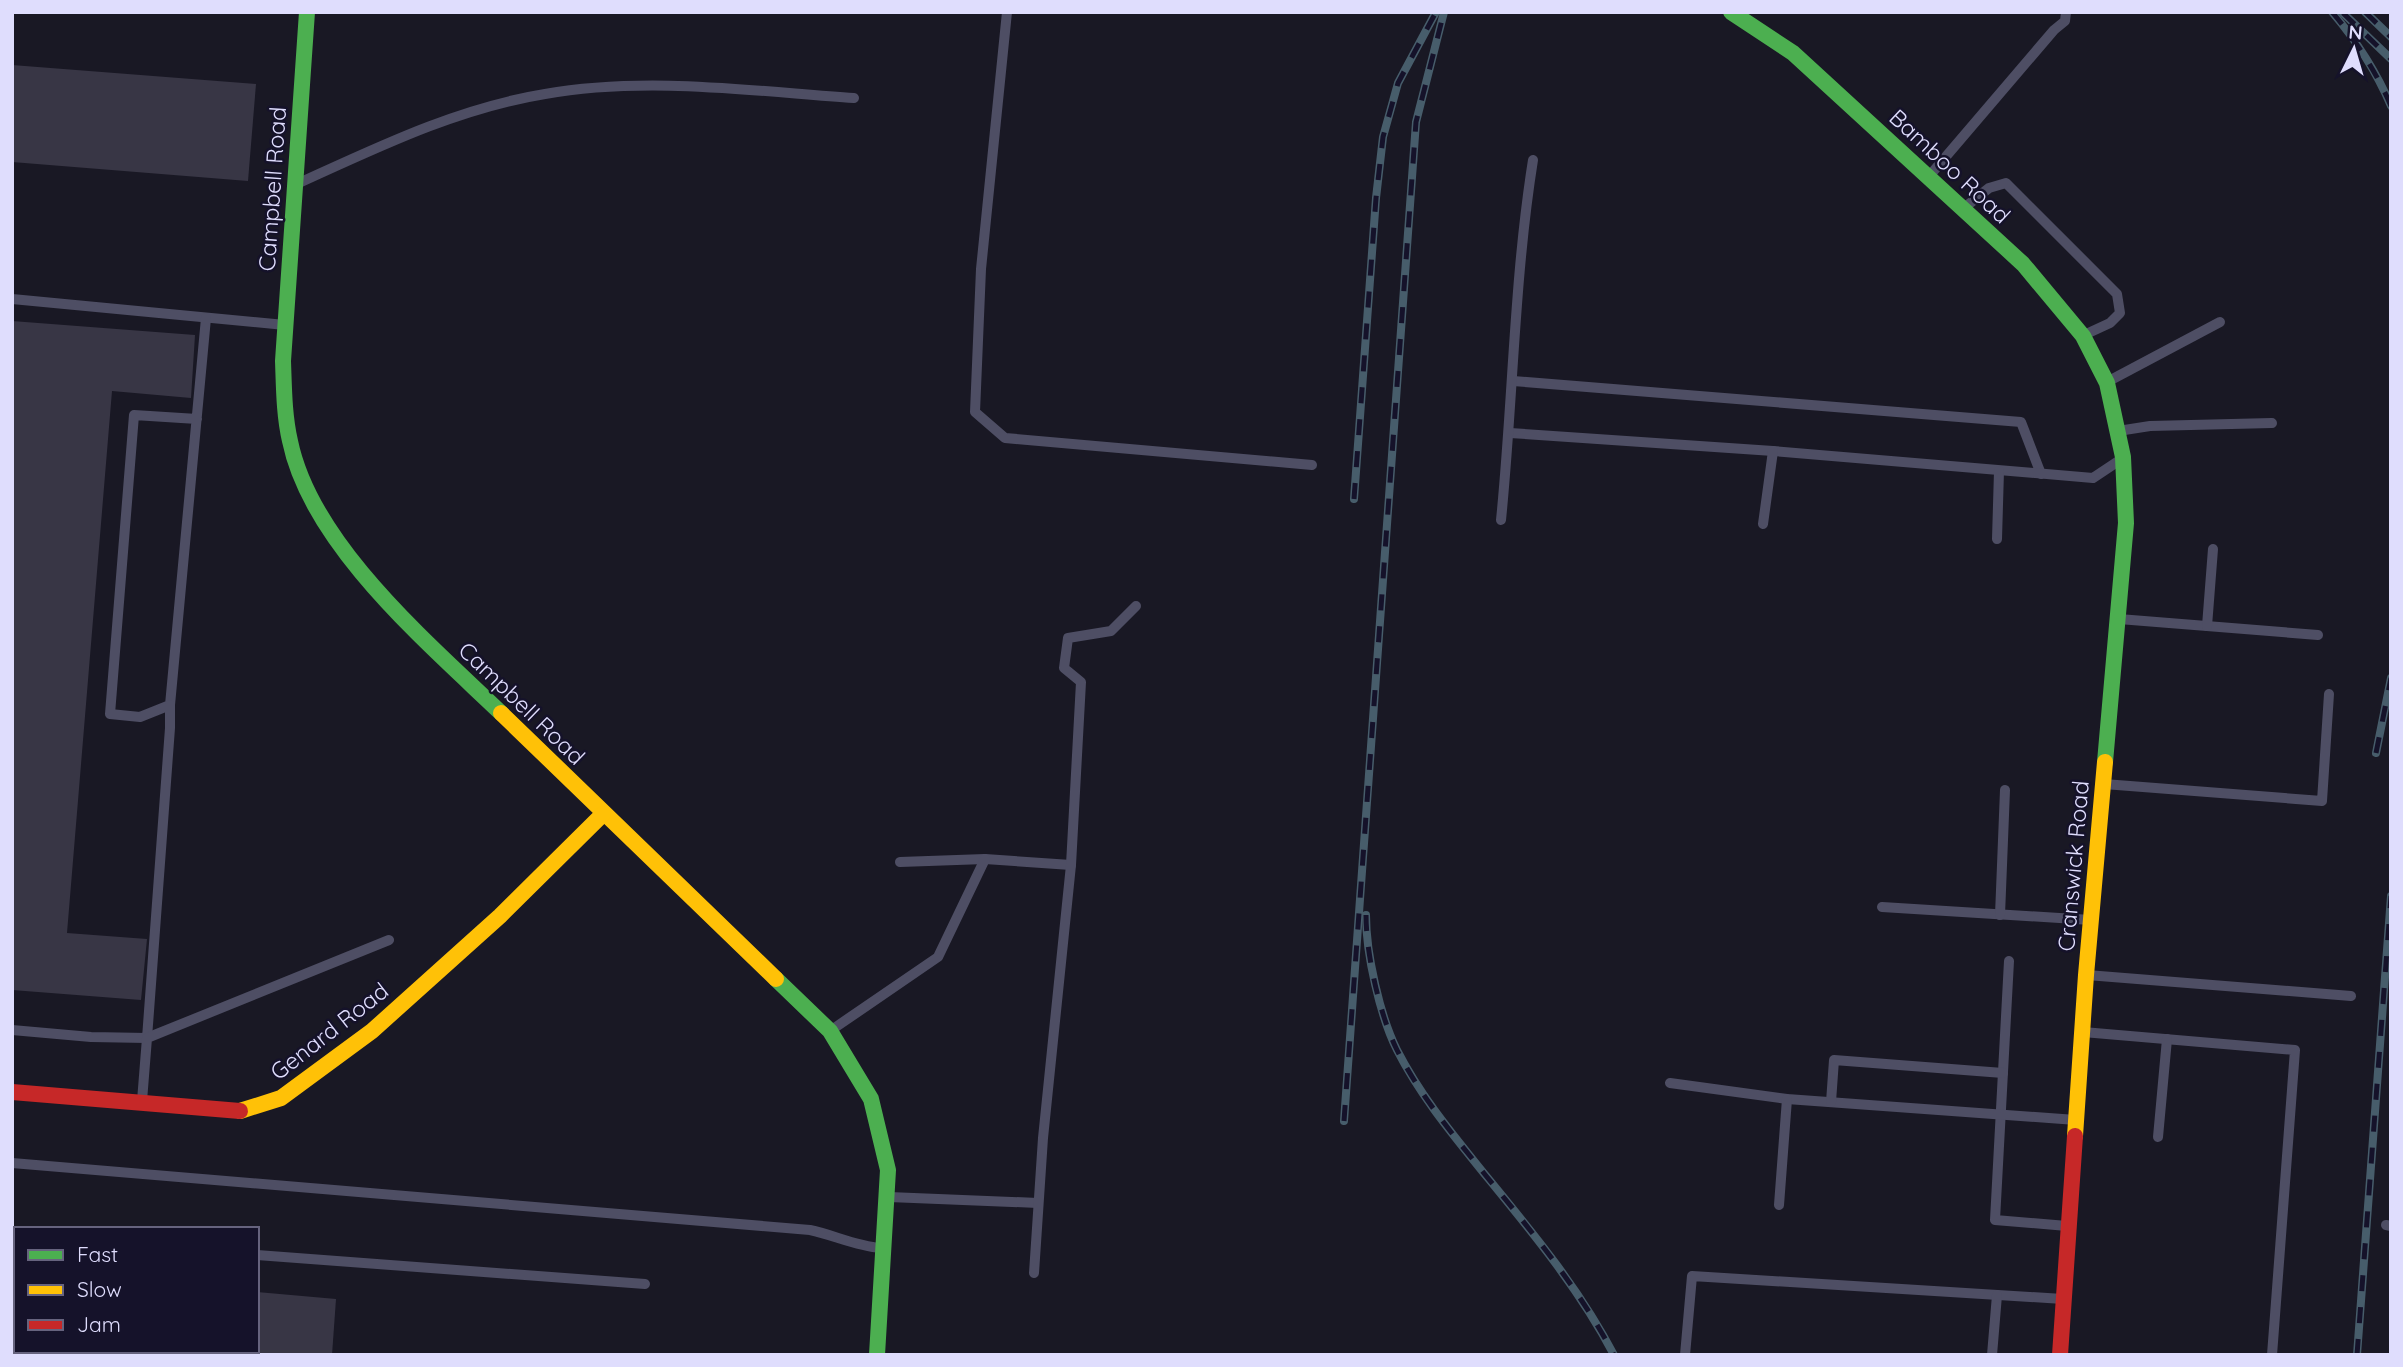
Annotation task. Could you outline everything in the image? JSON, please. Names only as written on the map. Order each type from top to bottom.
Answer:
[{"type":"street","name":"Campbell Road","points":[[307,12],[286,326],[284,401],[290,443],[311,501],[344,552],[421,636],[830,1031],[871,1099],[888,1170],[877,1355]]},
{"type":"street","name":"Bamboo Road","points":[[1731,12],[1793,53],[2023,264],[2083,336],[2107,383]]},
{"type":"street","name":"Cranswick Road","points":[[2060,1355],[2086,975],[2126,523],[2123,457],[2107,383]]},
{"type":"street","name":"Genard Road","points":[[12,1092],[236,1112],[281,1098],[372,1031],[500,916],[603,814]]},
{"type":"lane","points":[[1007,12],[981,270],[975,412],[1005,438],[1312,465]]},
{"type":"lane","points":[[1929,176],[2054,30],[2065,21],[2066,12]]},
{"type":"lane","points":[[295,184],[390,142],[472,112],[544,94],[612,87],[657,86],[854,98]]},
{"type":"lane","points":[[1502,520],[1524,215],[1533,160]]},
{"type":"lane","points":[[1964,208],[1989,188],[2006,183],[2117,294],[2120,313],[2110,323],[2083,336]]},
{"type":"lane","points":[[12,299],[286,326]]},
{"type":"lane","points":[[141,1105],[170,705],[206,318]]},
{"type":"lane","points":[[2107,383],[2220,322]]},
{"type":"lane","points":[[1513,381],[2021,422],[2041,474]]},
{"type":"lane","points":[[170,705],[140,717],[110,714],[134,415],[197,419]]},
{"type":"lane","points":[[2117,431],[2150,426],[2273,423]]},
{"type":"lane","points":[[1510,433],[1773,451],[2093,478],[2123,457]]},
{"type":"lane","points":[[1763,524],[1773,451]]},
{"type":"lane","points":[[1997,539],[1999,471]]},
{"type":"lane","points":[[2207,626],[2213,549]]},
{"type":"lane","points":[[1034,1273],[1038,1203],[1071,865],[1081,682],[1064,668],[1068,638],[1111,631],[1136,606]]},
{"type":"lane","points":[[2119,619],[2318,635]]},
{"type":"lane","points":[[2104,784],[2322,801],[2329,694]]},
{"type":"lane","points":[[2000,915],[2006,790]]},
{"type":"lane","points":[[900,862],[985,859],[1071,865]]},
{"type":"lane","points":[[830,1031],[938,957],[985,859]]},
{"type":"lane","points":[[1882,907],[2091,920]]},
{"type":"lane","points":[[12,1030],[91,1037],[147,1038],[389,940]]},
{"type":"lane","points":[[2009,961],[1995,1220],[2068,1226]]},
{"type":"lane","points":[[2086,975],[2351,996]]},
{"type":"lane","points":[[2082,1032],[2295,1050],[2272,1355]]},
{"type":"lane","points":[[2158,1137],[2167,1039]]},
{"type":"lane","points":[[1831,1102],[1834,1060],[2003,1073]]},
{"type":"lane","points":[[1670,1083],[1787,1099],[2076,1120]]},
{"type":"lane","points":[[1779,1205],[1787,1099]]},
{"type":"lane","points":[[12,1163],[810,1230],[863,1246],[885,1249]]},
{"type":"lane","points":[[888,1198],[1038,1203]]},
{"type":"lane","points":[[259,1255],[645,1284]]},
{"type":"lane","points":[[1685,1355],[1692,1276],[2063,1300]]},
{"type":"lane","points":[[1992,1355],[1997,1295]]},
{"type":"building","points":[[12,65],[256,84],[248,181],[12,162]]},
{"type":"building","points":[[12,321],[195,335],[191,398],[112,391],[67,933],[147,939],[141,1000],[12,990]]},
{"type":"building","points":[[259,1292],[336,1299],[332,1355],[257,1355]]},
{"type":"railway","points":[[1354,499],[1376,198],[1383,137],[1398,83],[1436,12]]},
{"type":"railway","points":[[1344,1121],[1416,122],[1444,12]]},
{"type":"railway","points":[[2332,12],[2365,57],[2391,106]]},
{"type":"railway","points":[[2365,12],[2391,37]]},
{"type":"railway","points":[[2343,13],[2391,59]]},
{"type":"railway","points":[[2376,753],[2391,678]]},
{"type":"railway","points":[[2357,1355],[2391,896]]},
{"type":"railway","points":[[1366,915],[1368,948],[1380,1003],[1391,1036],[1406,1067],[1450,1131],[1555,1263],[1614,1355]]},
{"type":"traffic: fast","points":[[307,12],[283,361],[285,411],[290,441],[302,479],[321,517],[346,554],[407,623],[501,713]]},
{"type":"traffic: fast","points":[[1731,12],[1793,53],[2023,264],[2083,336],[2107,383],[2123,457],[2126,523],[2105,762]]},
{"type":"traffic: fast","points":[[776,979],[830,1031],[871,1099],[888,1170],[877,1355]]},
{"type":"traffic: slow","points":[[501,713],[776,979]]},
{"type":"traffic: slow","points":[[2075,1136],[2105,762]]},
{"type":"traffic: slow","points":[[240,1111],[281,1098],[372,1031],[500,916],[603,814]]},
{"type":"traffic: jam","points":[[12,1092],[240,1111]]},
{"type":"traffic: jam","points":[[2060,1355],[2075,1136]]}]
